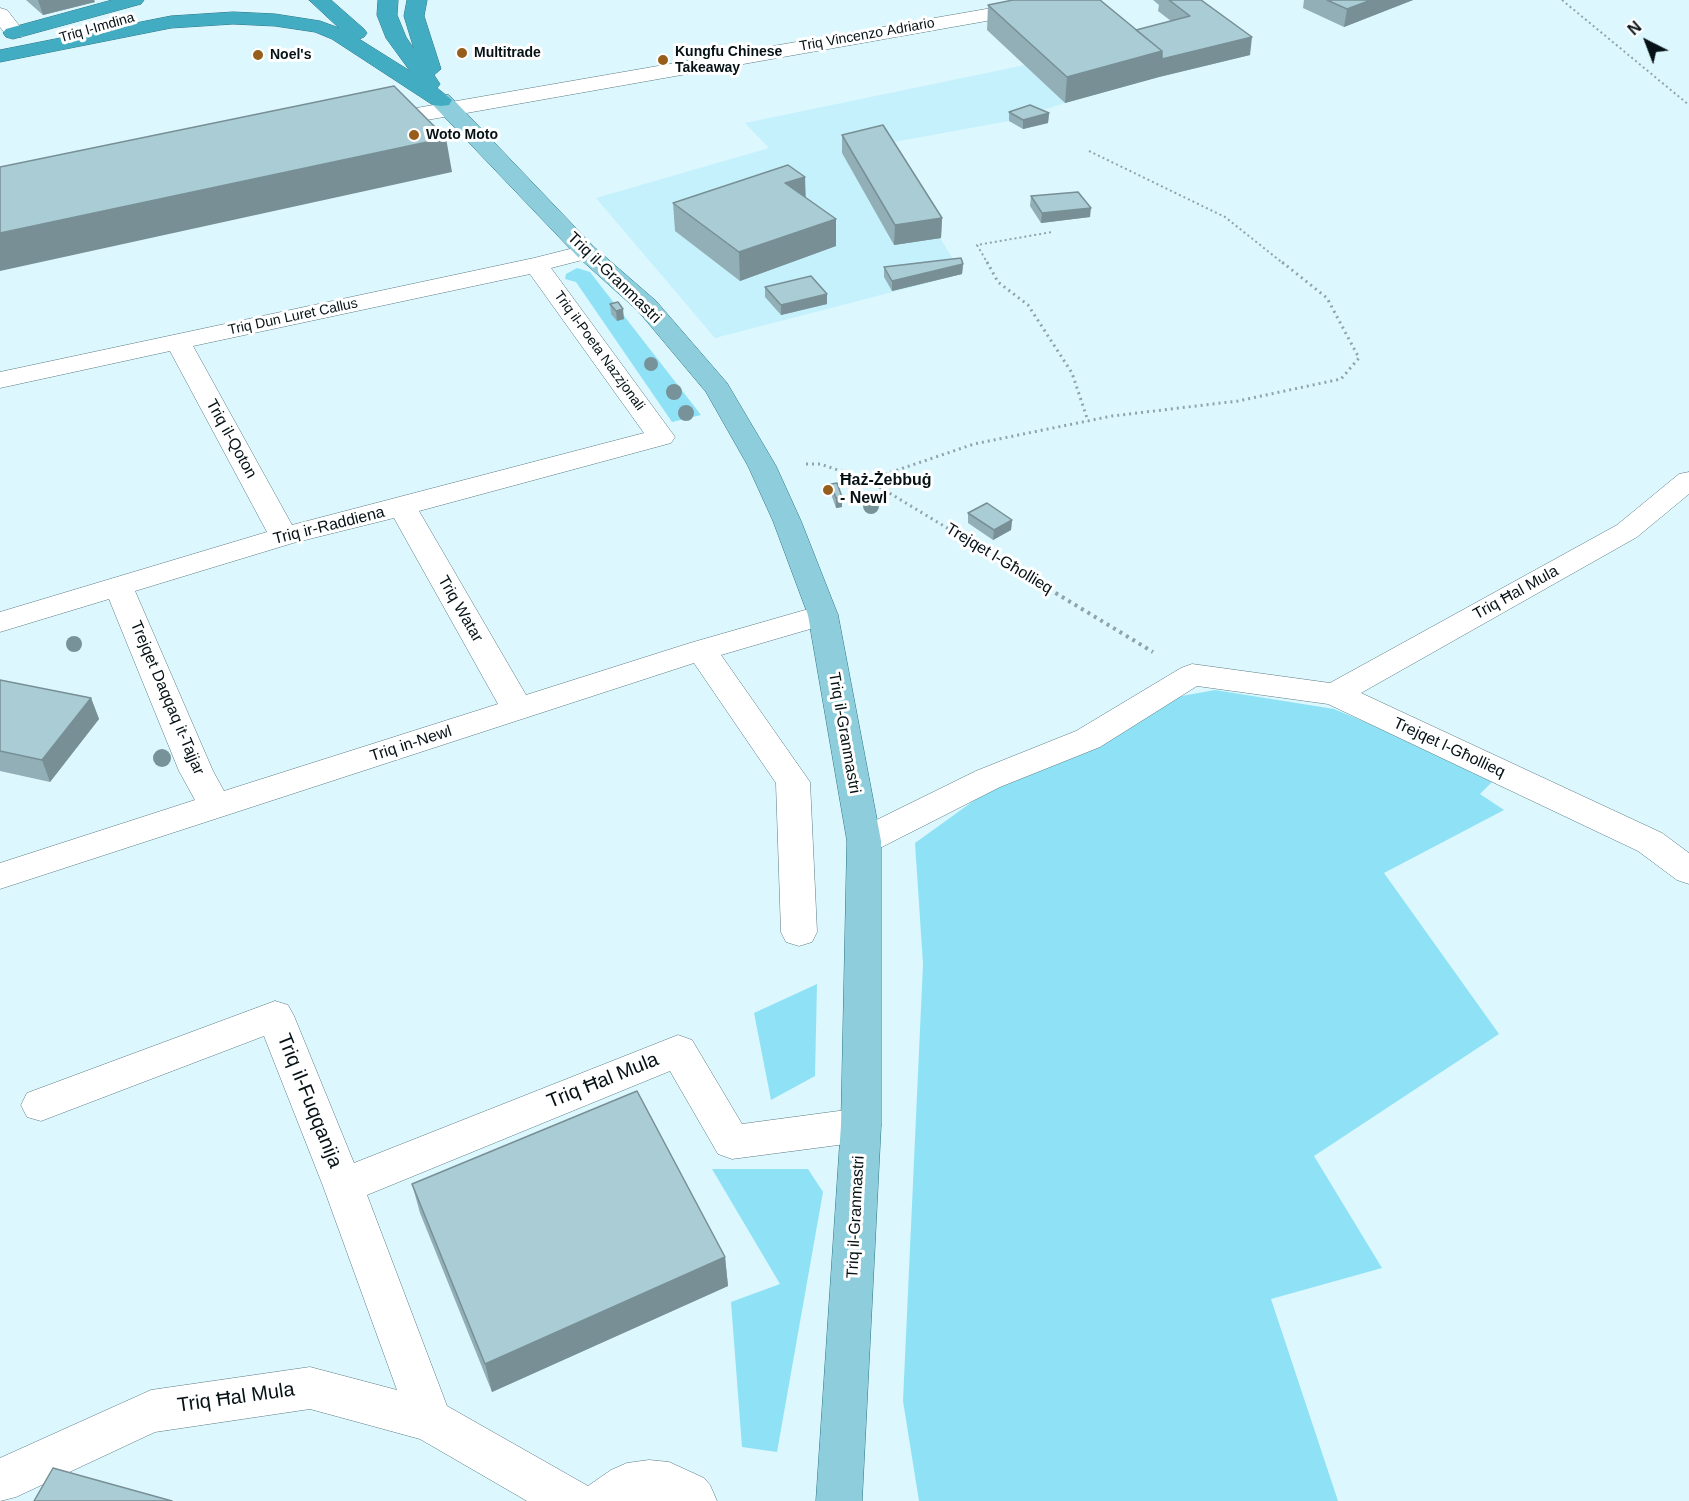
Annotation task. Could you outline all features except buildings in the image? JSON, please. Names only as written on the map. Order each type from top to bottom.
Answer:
[{"type":"highway","name":"Triq l-Imdina","points":[[4,25],[134,0]]},
{"type":"highway","name":"Triq l-Imdina","points":[[0,56],[194,0]]},
{"type":"highway","points":[[319,0],[344,23],[446,103]]},
{"type":"highway","points":[[388,0],[387,15],[396,38],[446,103]]},
{"type":"highway","points":[[417,0],[414,16],[446,103]]},
{"type":"highway","points":[[0,56],[171,22],[233,18],[275,20],[305,24],[339,34],[446,103]]},
{"type":"main road","name":"Triq il-Granmastri","points":[[446,103],[586,252],[647,306],[718,389],[762,466],[787,520],[823,615],[864,841],[861,1125],[835,1500]]},
{"type":"street","name":"Triq Vincenzo Adriario","points":[[358,126],[446,103],[1071,0]]},
{"type":"street","name":"Triq Dun Luret Callus","points":[[0,380],[536,265],[586,252]]},
{"type":"street","name":"Triq il-Poeta Nazzjonali","points":[[536,265],[661,437]]},
{"type":"street","name":"Triq il-Qoton","points":[[178,342],[284,536]]},
{"type":"street","name":"Triq ir-Raddiena","points":[[0,622],[119,588],[284,536],[402,507],[661,437]]},
{"type":"street","name":"Triq Ħal Mula","points":[[1335,694],[1627,531],[1689,480]]},
{"type":"street","name":"Triq Watar","points":[[402,507],[518,710]]},
{"type":"street","name":"Trejqet Daqqaq it-Tajjar","points":[[119,588],[196,771],[216,807]]},
{"type":"street","name":"Triq in-Newl","points":[[0,876],[701,650],[823,615]]},
{"type":"street","points":[[701,650],[793,782],[799,932]]},
{"type":"street","name":"Trejqet l-Għollieq","points":[[1192,675],[1335,694],[1650,842],[1689,872]]},
{"type":"street","points":[[864,841],[988,779],[1088,739],[1192,675]]},
{"type":"street","name":"Triq il-Fuqqanija","points":[[41,1105],[275,1016],[430,1420]]},
{"type":"street","name":"Triq Ħal Mula","points":[[342,1186],[678,1051],[732,1142],[861,1125]]},
{"type":"street","name":"Triq Ħal Mula","points":[[0,1481],[151,1411],[310,1388],[430,1420],[571,1501]]},
{"type":"street","points":[[605,1501],[627,1486],[648,1482],[669,1484],[688,1494],[694,1501]]},
{"type":"path","points":[[1562,0],[1689,105]]},
{"type":"path","points":[[868,480],[974,444],[1088,421],[1238,401],[1341,379],[1359,358],[1327,298],[1225,217],[1089,151]]},
{"type":"path","points":[[1052,232],[977,245],[998,282],[1028,305],[1072,373],[1088,421]]},
{"type":"path","name":"Trejqet l-Għollieq","points":[[762,466],[820,464],[868,480],[1192,675]]},
{"type":"shaded area","points":[[1025,65],[1065,103],[1009,121],[883,144],[962,274],[715,338],[596,198],[769,148],[745,123]]},
{"type":"shaded area","points":[[577,268],[590,272],[701,415],[672,422],[576,282],[565,279],[566,274]]},
{"type":"shaded area","points":[[1215,690],[1334,709],[1497,777],[1480,794],[1504,810],[1384,873],[1499,1034],[1314,1156],[1382,1268],[1271,1299],[1338,1501],[919,1501],[903,1401],[923,964],[915,843],[997,784],[1176,697]]},
{"type":"shaded area","points":[[817,984],[815,1076],[771,1100],[754,1013]]},
{"type":"shaded area","points":[[712,1169],[808,1169],[823,1192],[777,1452],[742,1447],[731,1302],[780,1284]]},
{"type":"place","name":"Multitrade","points":[[462,53]]},
{"type":"place","name":"Noel's","points":[[258,55]]},
{"type":"place","name":"Kungfu Chinese Takeaway","points":[[663,60]]},
{"type":"place","name":"Woto Moto","points":[[414,135]]},
{"type":"place","name":"Ħaż-Żebbuġ - Newl","points":[[828,490]]}]
